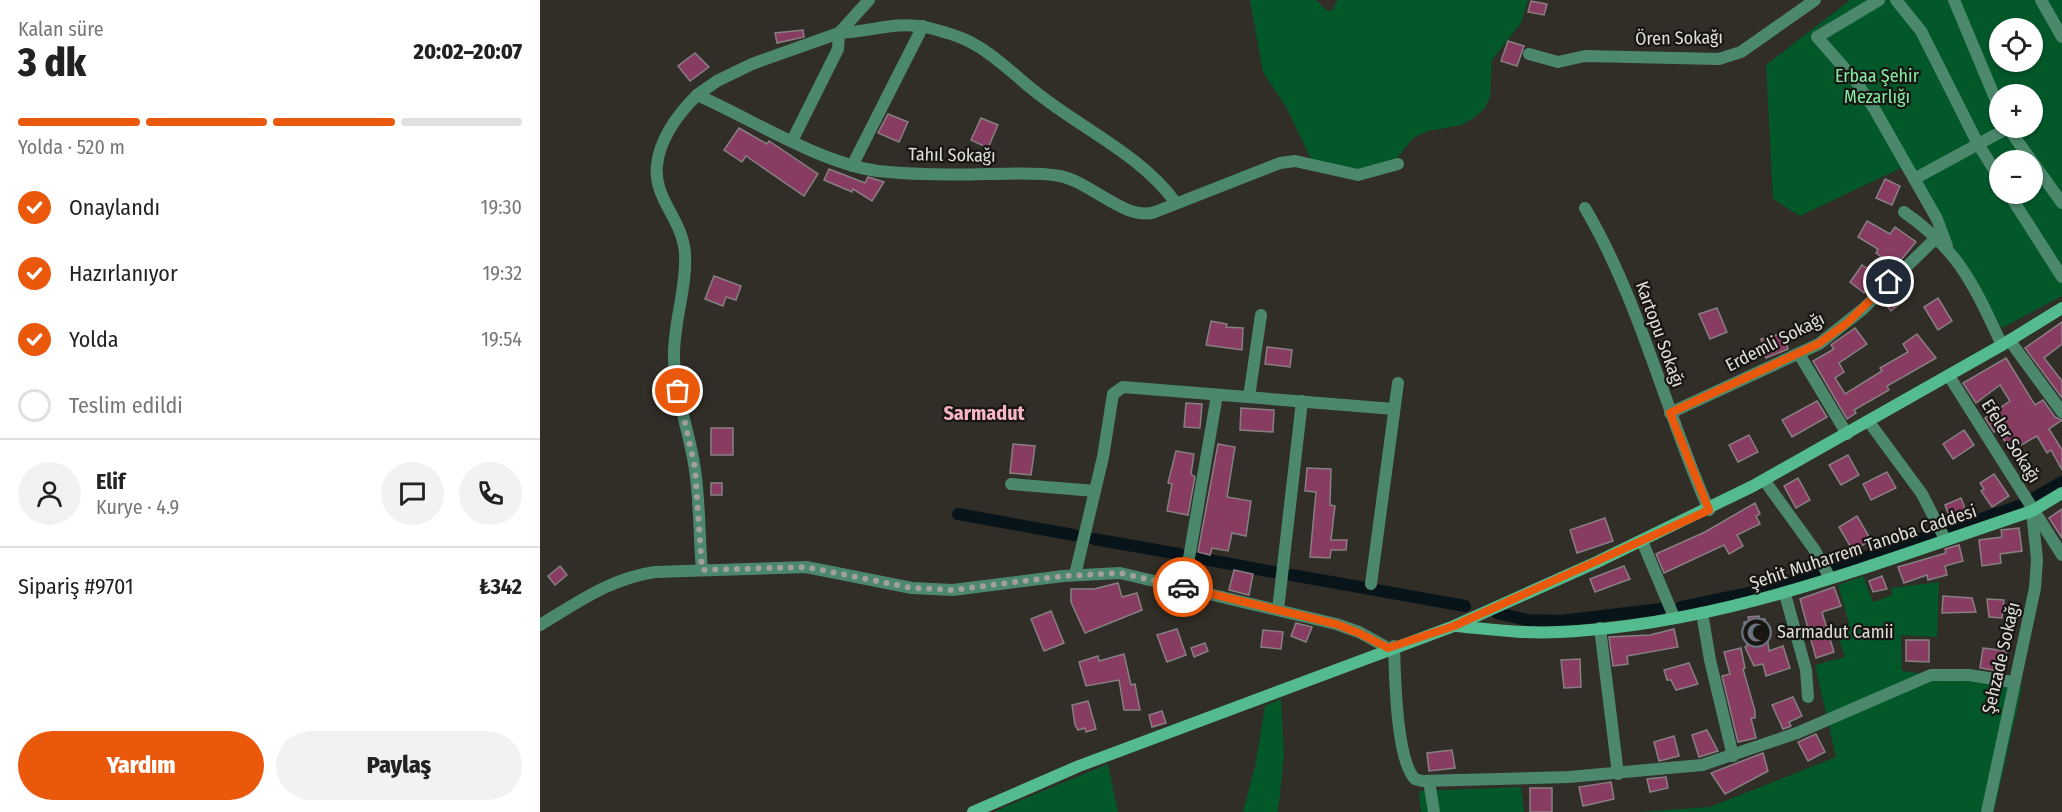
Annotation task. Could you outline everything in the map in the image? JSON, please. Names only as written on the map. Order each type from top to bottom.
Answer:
[{"type":"main road","points":[[973,812],[1079,766],[1391,647],[1454,626],[1709,510],[1869,422],[2062,308]]},
{"type":"main road","name":"Şehit Muharrem Tanoba Caddesi","points":[[1454,626],[1543,632],[1600,628],[1702,613],[1785,594],[2032,511],[2062,493]]},
{"type":"street","points":[[792,141],[832,64],[840,42],[839,33],[868,0]]},
{"type":"street","name":"Ören Sokağı","points":[[1529,54],[1558,62],[1585,56],[1719,59],[1741,52],[1815,0]]},
{"type":"street","points":[[1879,0],[1817,37],[1862,90],[1940,225],[1947,246],[2006,343],[2062,412]]},
{"type":"street","points":[[1896,0],[1921,31],[1989,162]]},
{"type":"street","points":[[1954,0],[1989,84]]},
{"type":"street","points":[[2041,0],[2062,37]]},
{"type":"street","points":[[702,570],[695,468],[675,376],[674,355],[685,255],[678,223],[659,191],[656,180],[657,163],[669,130],[697,95],[717,81],[752,64],[839,33],[892,24],[923,27],[958,36],[984,50],[1041,97],[1111,143],[1163,185],[1176,203]]},
{"type":"street","points":[[852,166],[923,27]]},
{"type":"street","name":"Tahıl Sokağı","points":[[697,95],[792,141],[852,166],[920,174],[1059,176],[1088,186],[1130,212],[1140,215],[1148,215],[1280,162],[1295,161],[1358,175],[1398,164]]},
{"type":"street","points":[[1914,179],[1989,138]]},
{"type":"street","points":[[2015,138],[2062,203]]},
{"type":"street","points":[[2015,204],[2062,278]]},
{"type":"street","name":"Kartopu Sokağı","points":[[1586,207],[1614,260],[1670,413],[1709,510]]},
{"type":"street","points":[[1904,212],[1947,246]]},
{"type":"street","name":"Erdemli Sokağı","points":[[1670,413],[1798,354],[1847,323],[1937,237]]},
{"type":"street","points":[[1249,397],[1261,315]]},
{"type":"street","points":[[1798,354],[1847,434]]},
{"type":"street","name":"Efeler Sokağı","points":[[1949,376],[2032,511],[2062,555]]},
{"type":"street","points":[[1371,584],[1398,383]]},
{"type":"street","points":[[1074,574],[1095,491],[1113,394],[1116,390],[1123,387],[1394,409]]},
{"type":"street","points":[[1184,588],[1217,395]]},
{"type":"street","points":[[1278,610],[1302,402]]},
{"type":"street","points":[[1869,422],[1922,495],[1945,539]]},
{"type":"street","points":[[1764,480],[1814,549],[1830,578]]},
{"type":"street","points":[[1011,484],[1095,491]]},
{"type":"street","name":"Şehzade Sokağı","points":[[1987,812],[2036,577],[2037,544],[2032,511]]},
{"type":"street","points":[[1642,541],[1674,617]]},
{"type":"street","points":[[540,625],[590,594],[624,579],[655,572],[806,567],[912,588],[953,590],[1074,574],[1120,573],[1336,624],[1391,647],[1407,766],[1415,779],[1429,781],[1618,774],[1702,765],[1797,734],[1931,675],[1969,675],[2013,682]]},
{"type":"street","points":[[1785,594],[1806,670],[1808,697]]},
{"type":"street","points":[[1702,613],[1708,651],[1733,756]]},
{"type":"street","points":[[1600,628],[1618,774]]},
{"type":"street","points":[[1429,781],[1434,812]]},
{"type":"green space","points":[[1250,0],[1316,0],[1327,11],[1332,11],[1337,0],[1528,0],[1521,23],[1492,60],[1490,97],[1485,108],[1462,125],[1428,131],[1413,138],[1398,157],[1383,165],[1363,170],[1312,161],[1286,107],[1263,72]]},
{"type":"green space","name":"Erbaa Şehir Mezarlığı","points":[[1850,0],[2062,0],[2062,296],[2002,328],[1951,243],[1901,168],[1800,216],[1773,199],[1766,65]]},
{"type":"green space","points":[[1863,576],[1873,602],[1892,595],[1891,588],[1939,582],[1937,637],[1901,635],[1902,671],[2022,687],[1994,812],[1639,812],[1710,807],[1836,757],[1815,665],[1845,657],[1836,631],[1849,623],[1838,585]]},
{"type":"green space","points":[[1281,699],[1284,755],[1278,812],[1243,812],[1256,762],[1265,706]]},
{"type":"green space","points":[[1108,764],[1118,812],[994,812],[1007,806]]},
{"type":"green space","points":[[1521,787],[1524,812],[1421,812],[1419,791]]},
{"type":"building","points":[[1531,1],[1547,4],[1544,15],[1528,12]]},
{"type":"building","points":[[803,30],[804,37],[777,43],[775,33]]},
{"type":"building","points":[[1508,41],[1524,46],[1517,66],[1501,61]]},
{"type":"building","points":[[695,53],[709,67],[690,81],[678,66]]},
{"type":"building","points":[[888,114],[908,122],[899,142],[878,133]]},
{"type":"building","points":[[981,118],[998,125],[988,148],[971,140]]},
{"type":"building","points":[[739,128],[767,144],[769,141],[818,174],[804,196],[746,156],[742,162],[724,150]]},
{"type":"building","points":[[829,169],[865,183],[868,177],[884,182],[872,201],[853,189],[852,192],[824,180]]},
{"type":"building","points":[[1885,179],[1900,186],[1892,205],[1876,198]]},
{"type":"building","points":[[1867,221],[1890,234],[1895,227],[1916,242],[1895,267],[1876,253],[1878,249],[1858,237]]},
{"type":"building","points":[[1862,265],[1877,275],[1864,293],[1850,282]]},
{"type":"building","points":[[714,276],[741,286],[736,300],[726,297],[723,306],[705,299]]},
{"type":"building","points":[[1896,289],[1908,297],[1891,311],[1883,301]]},
{"type":"building","points":[[1938,298],[1952,321],[1938,330],[1924,307]]},
{"type":"building","points":[[1717,308],[1727,332],[1710,339],[1699,314]]},
{"type":"building","points":[[1211,321],[1227,324],[1226,327],[1243,328],[1242,350],[1206,345]]},
{"type":"building","points":[[2062,322],[2062,344],[2044,358],[2062,381],[2062,398],[2025,348]]},
{"type":"building","points":[[1855,328],[1867,344],[1839,363],[1844,372],[1835,378],[1845,394],[1882,371],[1880,368],[1908,352],[1903,344],[1917,334],[1936,358],[1887,386],[1889,390],[1854,410],[1856,413],[1847,419],[1813,361],[1834,349],[1831,345]]},
{"type":"building","points":[[1784,333],[1788,349],[1766,358],[1761,339]]},
{"type":"building","points":[[1267,347],[1292,350],[1290,367],[1265,364]]},
{"type":"building","points":[[2006,358],[2035,405],[2043,400],[2055,417],[2062,420],[2049,429],[2062,450],[2062,470],[2051,450],[2047,453],[2037,436],[2011,451],[1998,430],[1994,432],[1985,418],[2010,401],[2000,385],[1976,403],[1963,383]]},
{"type":"building","points":[[1817,401],[1827,417],[1792,437],[1782,420]]},
{"type":"building","points":[[1186,403],[1202,404],[1200,428],[1184,427]]},
{"type":"building","points":[[1241,408],[1274,410],[1273,432],[1240,430]]},
{"type":"building","points":[[711,428],[733,428],[733,455],[711,455]]},
{"type":"building","points":[[1964,430],[1974,445],[1953,459],[1943,444]]},
{"type":"building","points":[[1749,435],[1758,452],[1738,462],[1729,445]]},
{"type":"building","points":[[1013,444],[1035,446],[1031,475],[1010,473]]},
{"type":"building","points":[[1218,444],[1235,447],[1227,497],[1251,501],[1246,536],[1232,533],[1228,551],[1212,548],[1210,555],[1198,552]]},
{"type":"building","points":[[1176,451],[1194,454],[1191,474],[1195,477],[1188,515],[1167,511],[1172,484],[1168,483]]},
{"type":"building","points":[[1848,455],[1859,475],[1841,485],[1829,465]]},
{"type":"building","points":[[1307,468],[1331,469],[1330,505],[1335,506],[1331,540],[1347,540],[1346,550],[1331,550],[1330,558],[1310,557],[1316,492],[1305,491]]},
{"type":"building","points":[[1887,472],[1896,488],[1871,500],[1863,484]]},
{"type":"building","points":[[1994,474],[2009,496],[1992,507],[1981,491],[1984,489],[1980,483]]},
{"type":"building","points":[[1798,478],[1810,500],[1796,508],[1784,486]]},
{"type":"building","points":[[711,483],[722,483],[722,495],[711,495]]},
{"type":"building","points":[[1961,498],[1967,514],[1951,521],[1945,505]]},
{"type":"building","points":[[1755,503],[1760,514],[1756,516],[1760,524],[1737,535],[1743,546],[1729,554],[1724,545],[1664,573],[1656,554],[1705,532]]},
{"type":"building","points":[[2062,509],[2062,538],[2049,518]]},
{"type":"building","points":[[1857,516],[1871,540],[1853,551],[1839,527]]},
{"type":"building","points":[[1605,518],[1613,541],[1577,553],[1570,530]]},
{"type":"building","points":[[2019,528],[2022,551],[2000,554],[2001,563],[1982,566],[1979,540],[2002,537],[2001,530]]},
{"type":"building","points":[[1959,545],[1963,561],[1945,566],[1947,575],[1928,580],[1927,575],[1904,583],[1898,567],[1946,553],[1945,549]]},
{"type":"building","points":[[560,566],[567,575],[555,585],[548,576]]},
{"type":"building","points":[[1624,566],[1630,579],[1595,592],[1590,579]]},
{"type":"building","points":[[1234,570],[1253,574],[1249,595],[1229,590]]},
{"type":"building","points":[[1882,576],[1887,589],[1873,592],[1869,581]]},
{"type":"building","points":[[1118,583],[1122,597],[1137,593],[1142,610],[1085,633],[1071,602],[1071,589],[1094,589]]},
{"type":"building","points":[[1834,587],[1841,606],[1822,612],[1834,652],[1816,658],[1800,599]]},
{"type":"building","points":[[1943,596],[1972,598],[1976,612],[1942,613]]},
{"type":"building","points":[[1987,599],[2004,600],[2002,618],[1989,617]]},
{"type":"building","points":[[1051,611],[1064,643],[1044,651],[1031,619]]},
{"type":"building","points":[[1759,616],[1759,619],[1765,619],[1769,651],[1783,646],[1790,668],[1766,676],[1763,664],[1754,666],[1745,647],[1747,646],[1744,622],[1749,621],[1748,617]]},
{"type":"building","points":[[1296,623],[1312,627],[1306,642],[1291,636]]},
{"type":"building","points":[[1177,629],[1186,655],[1167,662],[1157,635]]},
{"type":"building","points":[[1674,629],[1678,647],[1627,656],[1628,664],[1613,666],[1609,637],[1650,635]]},
{"type":"building","points":[[1263,630],[1283,632],[1281,649],[1261,647]]},
{"type":"building","points":[[1906,640],[1929,640],[1929,662],[1906,661]]},
{"type":"building","points":[[1205,643],[1208,651],[1194,657],[1191,648]]},
{"type":"building","points":[[1741,648],[1745,668],[1743,669],[1755,711],[1755,718],[1751,718],[1756,738],[1738,742],[1722,676],[1730,674],[1724,652]]},
{"type":"building","points":[[1983,648],[2007,651],[2004,672],[1980,668]]},
{"type":"building","points":[[1124,654],[1131,685],[1135,684],[1140,710],[1124,710],[1119,680],[1086,686],[1079,662],[1098,656],[1099,661]]},
{"type":"building","points":[[1580,659],[1581,687],[1564,688],[1561,660]]},
{"type":"building","points":[[1689,663],[1698,684],[1676,690],[1671,680],[1667,680],[1664,670]]},
{"type":"building","points":[[1793,697],[1802,716],[1789,722],[1791,726],[1783,729],[1772,705]]},
{"type":"building","points":[[1088,701],[1096,729],[1086,732],[1085,728],[1078,730],[1075,725],[1072,705]]},
{"type":"building","points":[[1162,711],[1166,723],[1152,727],[1149,715]]},
{"type":"building","points":[[1707,730],[1718,751],[1699,757],[1692,735]]},
{"type":"building","points":[[1816,734],[1825,752],[1808,761],[1798,742]]},
{"type":"building","points":[[1674,736],[1679,756],[1659,761],[1654,742]]},
{"type":"building","points":[[1452,750],[1455,768],[1429,771],[1427,753]]},
{"type":"building","points":[[1763,753],[1768,771],[1725,794],[1711,773]]},
{"type":"building","points":[[1666,777],[1668,788],[1650,792],[1647,779]]},
{"type":"building","points":[[1611,782],[1614,799],[1583,806],[1579,787]]},
{"type":"building","points":[[1530,788],[1552,788],[1552,812],[1530,812]]},
{"type":"waterway","points":[[2036,497],[2062,482]]},
{"type":"waterway","points":[[1951,529],[2019,506]]},
{"type":"waterway","points":[[958,514],[1074,535]]},
{"type":"waterway","points":[[1836,567],[1932,535]]},
{"type":"waterway","points":[[1094,539],[1179,554]]},
{"type":"waterway","points":[[1199,558],[1273,572]]},
{"type":"waterway","points":[[1681,607],[1767,589],[1817,573]]},
{"type":"waterway","points":[[1292,575],[1465,606]]},
{"type":"waterway","points":[[1497,613],[1528,620],[1560,621],[1661,609]]},
{"type":"way so far","points":[[678,391],[695,468],[702,570],[806,567],[932,590],[998,586],[1085,574],[1120,573],[1183,587]]},
{"type":"place","name":"Sarmadut Camii","points":[[1756,632]]},
{"type":"district","name":"Sarmadut","points":[[984,413]]},
{"type":"route","points":[[1183,587],[1336,624],[1372,638],[1388,648],[1454,626],[1709,510],[1670,413],[1818,344],[1847,323],[1889,282]]}]
